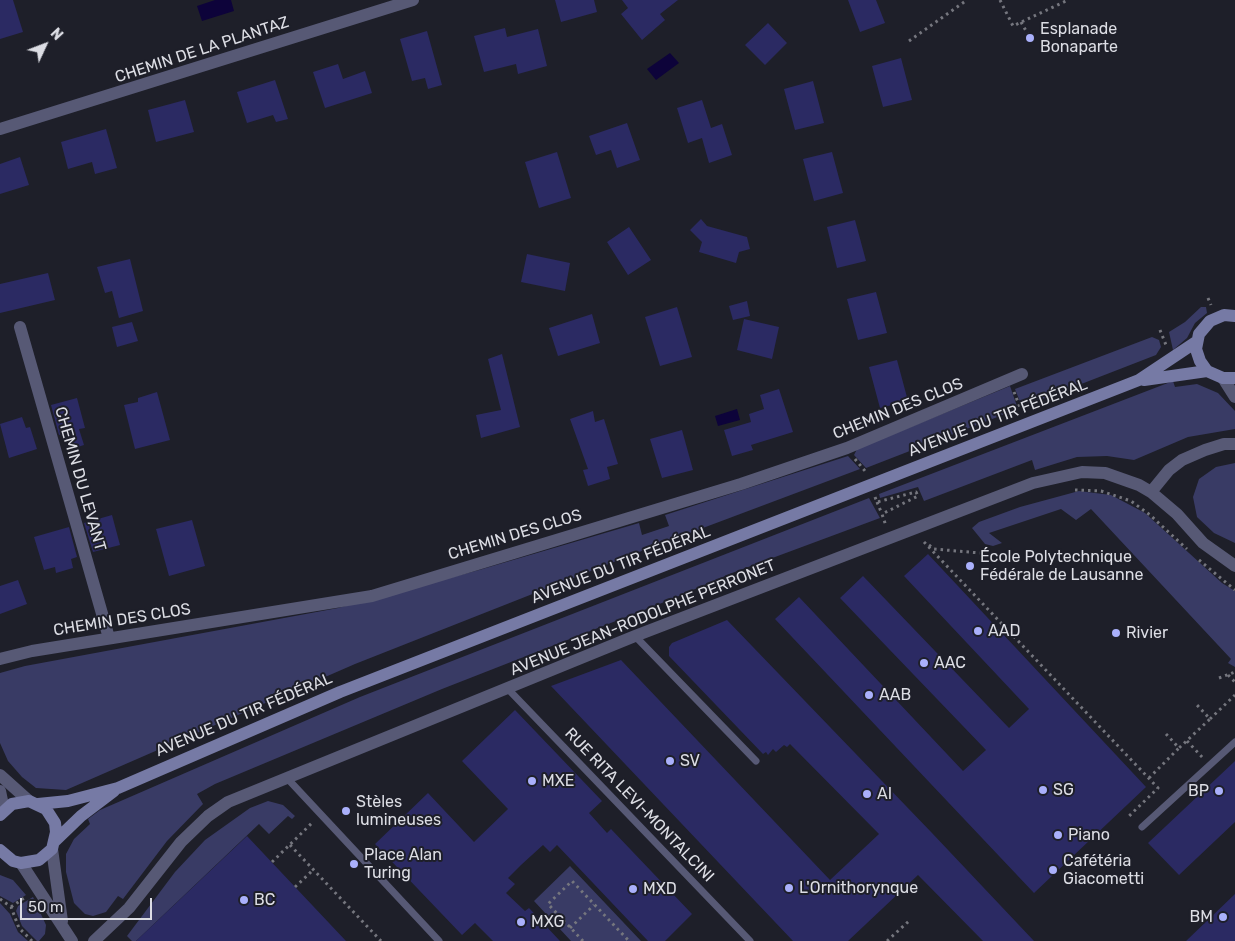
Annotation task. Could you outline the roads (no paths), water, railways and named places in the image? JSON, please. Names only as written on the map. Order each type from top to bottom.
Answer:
[{"type":"main road","points":[[1229,378],[1208,371],[1200,361],[1196,342],[1203,327],[1210,321],[1224,315],[1235,316]]},
{"type":"main road","name":"AVENUE DU TIR FÉDÉRAL","points":[[2,812],[12,804],[68,801],[118,788],[340,692],[1139,380],[1196,342]]},
{"type":"main road","name":"AVENUE DU TIR FÉDÉRAL","points":[[1139,380],[1208,371]]},
{"type":"main road","name":"AVENUE DU TIR FÉDÉRAL","points":[[11,862],[39,860],[81,816],[118,788]]},
{"type":"main road","points":[[34,803],[51,815],[55,823],[53,845]]},
{"type":"main road","points":[[0,850],[11,862]]},
{"type":"street","name":"CHEMIN DE LA PLANTAZ","points":[[0,129],[413,0]]},
{"type":"street","name":"CHEMIN DU LEVANT","points":[[20,328],[109,638]]},
{"type":"street","name":"CHEMIN DES CLOS","points":[[0,659],[32,651],[372,596],[741,484],[838,451],[1022,374]]},
{"type":"street","points":[[1229,378],[1235,397]]},
{"type":"street","points":[[1152,492],[1169,470],[1182,460],[1205,450],[1235,444]]},
{"type":"street","name":"AVENUE JEAN-RODOLPHE PERRONET","points":[[94,941],[129,908],[181,842],[208,816],[228,802],[635,636],[1033,483],[1082,472],[1104,473],[1139,485],[1152,492],[1177,514],[1203,543],[1235,566]]},
{"type":"street","points":[[0,775],[34,803]]},
{"type":"street","points":[[0,792],[2,812]]},
{"type":"street","points":[[53,845],[62,924]]},
{"type":"street","points":[[11,862],[62,924],[72,941]]},
{"type":"lane","points":[[635,636],[756,761]]},
{"type":"lane","name":"RUE RITA LEVI-MONTALCINI","points":[[508,689],[750,941]]},
{"type":"lane","points":[[1142,827],[1235,742]]},
{"type":"lane","points":[[286,777],[440,941]]},
{"type":"place","name":"Esplanade Bonaparte","points":[[1030,38]]},
{"type":"place","name":"École Polytechnique Fédérale de Lausanne","points":[[970,566]]},
{"type":"place","name":"AAD","points":[[978,631]]},
{"type":"place","name":"Rivier","points":[[1116,633]]},
{"type":"place","name":"AAC","points":[[924,663]]},
{"type":"place","name":"AAB","points":[[869,695]]},
{"type":"place","name":"SV","points":[[670,761]]},
{"type":"place","name":"MXE","points":[[532,781]]},
{"type":"place","name":"SG","points":[[1043,790]]},
{"type":"place","name":"BP","points":[[1219,791]]},
{"type":"place","name":"AI","points":[[867,794]]},
{"type":"place","name":"Stèles lumineuses","points":[[346,811]]},
{"type":"place","name":"Piano","points":[[1058,835]]},
{"type":"place","name":"Place Alan Turing","points":[[354,864]]},
{"type":"place","name":"Cafétéria Giacometti","points":[[1053,870]]},
{"type":"place","name":"L'Ornithorynque","points":[[789,888]]},
{"type":"place","name":"MXD","points":[[633,889]]},
{"type":"place","name":"BC","points":[[244,900]]},
{"type":"place","name":"BM","points":[[1223,917]]},
{"type":"place","name":"MXG","points":[[521,922]]}]
